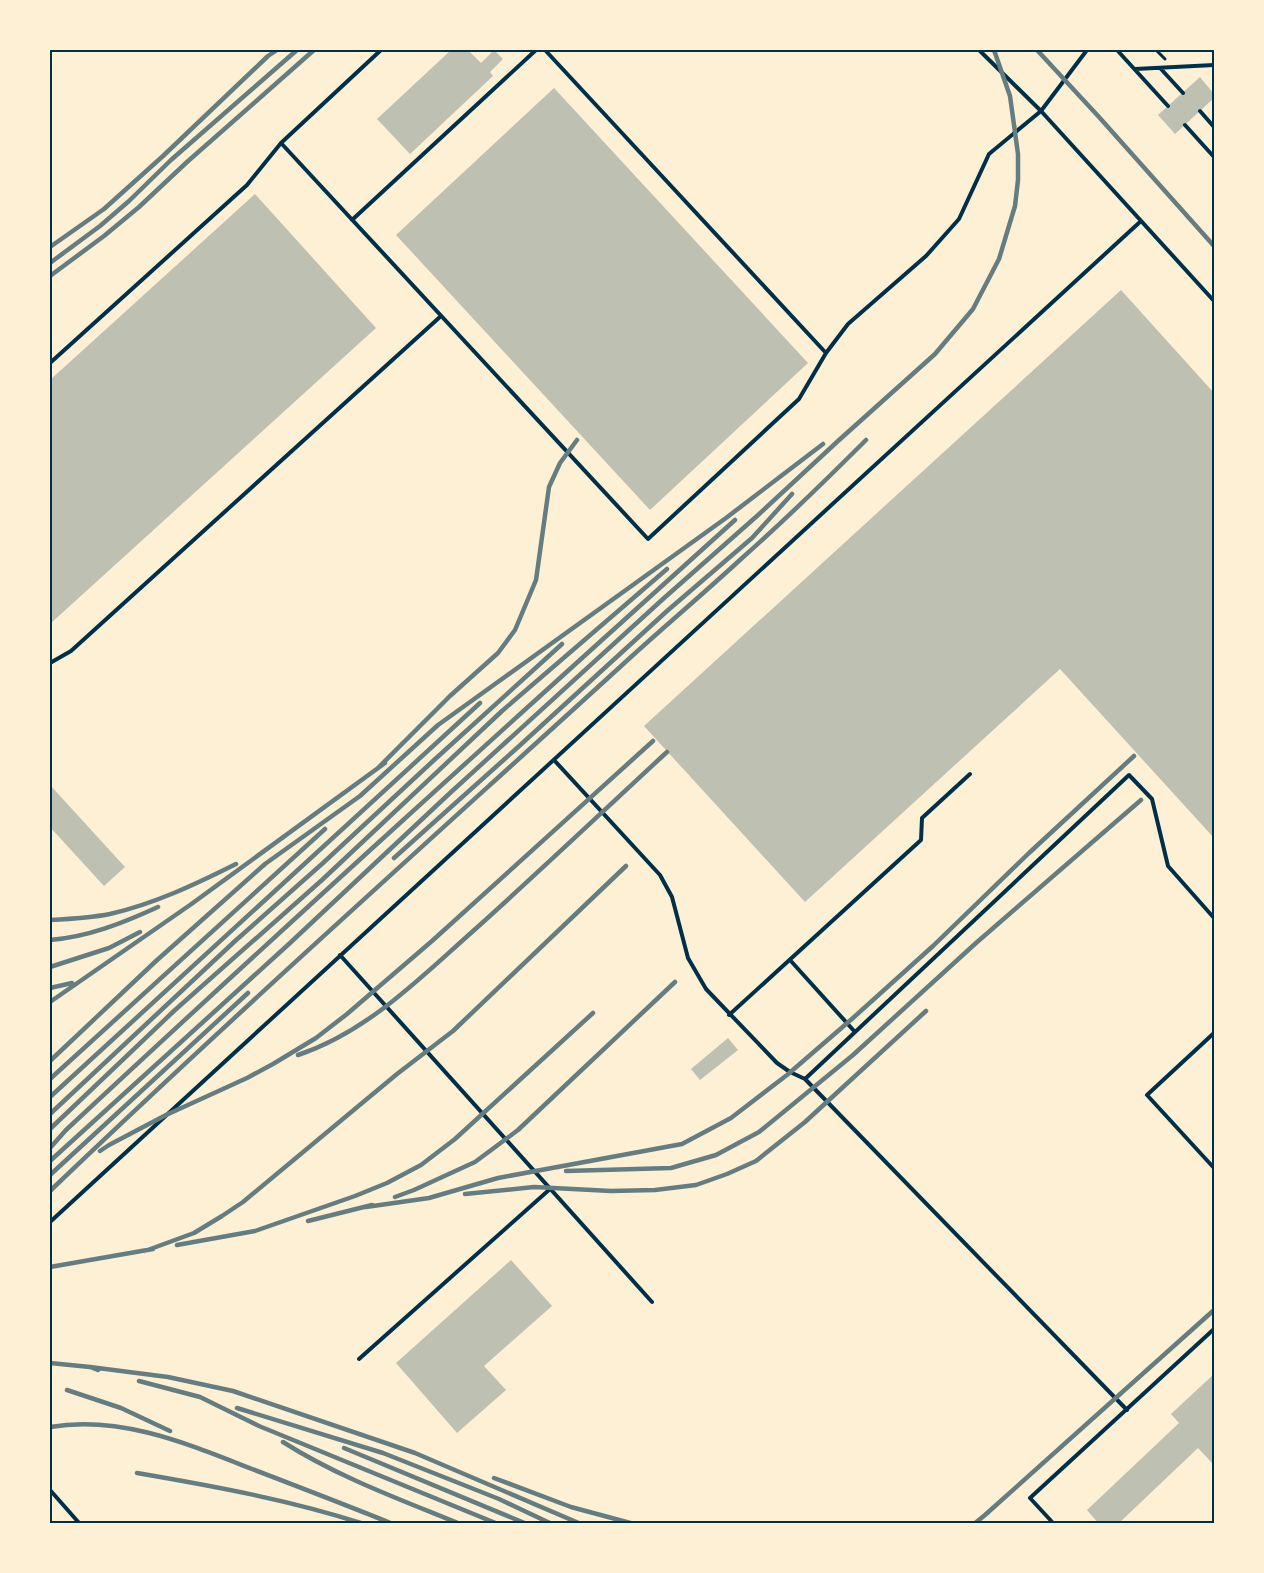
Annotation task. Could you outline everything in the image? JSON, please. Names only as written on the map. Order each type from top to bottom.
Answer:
[{"type":"lane","points":[[50,363],[247,185],[281,143],[381,50]]},
{"type":"lane","points":[[352,220],[536,50]]},
{"type":"lane","points":[[545,50],[826,353]]},
{"type":"lane","points":[[979,50],[1041,111],[1215,301]]},
{"type":"lane","points":[[281,143],[648,539],[799,399],[826,353],[848,324],[926,256],[959,219],[989,154],[1041,111],[1087,50]]},
{"type":"lane","points":[[1117,50],[1168,106]]},
{"type":"lane","points":[[1135,69],[1215,66]]},
{"type":"lane","points":[[1160,68],[1183,93]]},
{"type":"lane","points":[[1200,111],[1215,127]]},
{"type":"lane","points":[[1185,125],[1215,157]]},
{"type":"lane","points":[[50,1222],[1141,220]]},
{"type":"lane","points":[[50,663],[71,651],[441,316]]},
{"type":"lane","points":[[554,760],[660,875],[672,897],[688,958],[706,989],[777,1063],[805,1079],[1127,1410]]},
{"type":"lane","points":[[729,1015],[921,840],[922,818],[970,774]]},
{"type":"lane","points":[[805,1079],[1129,775],[1152,799],[1168,866],[1215,918]]},
{"type":"lane","points":[[340,955],[652,1302]]},
{"type":"lane","points":[[790,960],[855,1032]]},
{"type":"lane","points":[[1215,1034],[1148,1095],[1215,1168]]},
{"type":"lane","points":[[359,1359],[550,1189]]},
{"type":"lane","points":[[1054,1524],[1030,1498],[1215,1329]]},
{"type":"lane","points":[[50,1490],[80,1524]]},
{"type":"building","points":[[451,50],[468,50],[481,63],[494,50],[503,59],[490,72],[493,76],[410,154],[377,119]]},
{"type":"building","points":[[1200,77],[1214,94],[1214,98],[1175,134],[1158,115]]},
{"type":"building","points":[[554,88],[808,363],[650,510],[396,235]]},
{"type":"building","points":[[255,194],[376,328],[50,624],[50,380]]},
{"type":"building","points":[[1121,290],[1214,393],[1214,838],[1060,669],[805,902],[644,726]]},
{"type":"building","points":[[50,785],[125,867],[104,886],[50,827]]},
{"type":"building","points":[[728,1038],[738,1050],[700,1080],[691,1069]]},
{"type":"building","points":[[511,1260],[552,1306],[484,1366],[506,1390],[457,1433],[396,1363]]},
{"type":"building","points":[[1214,1374],[1214,1465],[1198,1448],[1118,1524],[1099,1524],[1087,1510],[1179,1423],[1171,1414]]},
{"type":"railway","points":[[50,247],[104,209],[277,50]]},
{"type":"railway","points":[[50,263],[129,201],[171,160],[297,50]]},
{"type":"railway","points":[[50,276],[139,207],[314,50]]},
{"type":"railway","points":[[50,1161],[290,943],[450,793],[935,354],[973,309],[999,259],[1015,206],[1018,154],[1010,96],[994,50]]},
{"type":"railway","points":[[1037,50],[1214,246]]},
{"type":"railway","points":[[378,768],[450,696],[498,653],[515,630],[536,580],[549,487],[560,463],[577,440]]},
{"type":"railway","points":[[50,1191],[333,928],[773,530],[866,440]]},
{"type":"railway","points":[[50,1061],[156,961],[265,864],[360,796],[438,725],[726,518],[823,444]]},
{"type":"railway","points":[[394,858],[667,611],[752,538],[792,494]]},
{"type":"railway","points":[[50,1148],[66,1130],[232,976],[735,520]]},
{"type":"railway","points":[[50,1129],[175,1010],[322,880],[502,711],[667,569]]},
{"type":"railway","points":[[50,1114],[234,942],[562,644]]},
{"type":"railway","points":[[50,1097],[480,703]]},
{"type":"railway","points":[[100,1151],[166,1115],[247,1078],[316,1038],[432,941],[653,741]]},
{"type":"railway","points":[[298,1055],[347,1033],[412,986],[667,752]]},
{"type":"railway","points":[[366,1207],[429,1198],[498,1178],[682,1144],[731,1118],[787,1075],[853,1018],[933,946],[1134,756]]},
{"type":"railway","points":[[50,1002],[190,905],[385,763]]},
{"type":"railway","points":[[566,1171],[671,1168],[716,1155],[759,1132],[853,1055],[976,943],[1141,800]]},
{"type":"railway","points":[[50,1079],[325,829]]},
{"type":"railway","points":[[50,920],[110,914],[143,905],[236,864]]},
{"type":"railway","points":[[145,1251],[194,1233],[243,1202],[397,1074],[453,1031],[626,866]]},
{"type":"railway","points":[[50,940],[78,936],[105,928],[158,907]]},
{"type":"railway","points":[[50,967],[109,948],[140,932]]},
{"type":"railway","points":[[395,1197],[475,1162],[518,1130],[675,982]]},
{"type":"railway","points":[[50,988],[72,983]]},
{"type":"railway","points":[[50,1175],[248,993]]},
{"type":"railway","points":[[465,1194],[534,1187],[611,1191],[655,1190],[696,1185],[727,1174],[756,1161],[805,1122],[926,1011]]},
{"type":"railway","points":[[177,1245],[255,1231],[355,1196],[387,1183],[421,1165],[455,1139],[593,1013]]},
{"type":"railway","points":[[308,1221],[372,1205]]},
{"type":"railway","points":[[50,1267],[153,1249]]},
{"type":"railway","points":[[974,1524],[1214,1310]]},
{"type":"railway","points":[[50,1363],[90,1367],[98,1370]]},
{"type":"railway","points":[[90,1367],[168,1377],[233,1391],[415,1453],[581,1524]]},
{"type":"railway","points":[[139,1381],[200,1397],[259,1426],[498,1524]]},
{"type":"railway","points":[[67,1390],[121,1408],[170,1431]]},
{"type":"railway","points":[[237,1408],[383,1453],[499,1499],[552,1524]]},
{"type":"railway","points":[[50,1427],[76,1424],[103,1425],[154,1434],[203,1450],[393,1524]]},
{"type":"railway","points":[[283,1442],[347,1477],[460,1524]]},
{"type":"railway","points":[[344,1448],[527,1524]]},
{"type":"railway","points":[[137,1473],[280,1501],[364,1524]]},
{"type":"railway","points":[[494,1478],[571,1507],[634,1524]]}]
